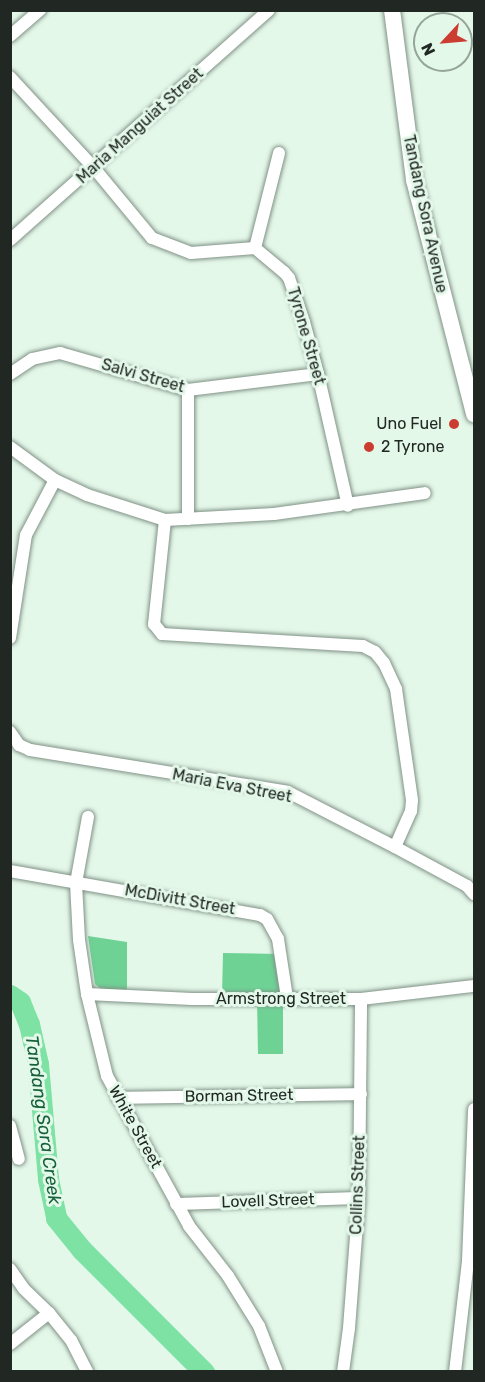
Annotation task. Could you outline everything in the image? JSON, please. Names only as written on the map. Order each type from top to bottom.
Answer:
[{"type":"main road","name":"Tandang Sora Avenue","points":[[392,10],[414,180],[470,379],[474,414]]},
{"type":"street","points":[[10,36],[40,10]]},
{"type":"street","name":"Maria Manguiat Street","points":[[10,240],[94,168],[269,10]]},
{"type":"street","points":[[10,77],[94,168],[152,238],[191,253],[255,248],[279,153]]},
{"type":"street","name":"Tyrone Street","points":[[255,248],[289,278],[318,374],[348,506]]},
{"type":"street","name":"Salvi Street","points":[[10,374],[32,359],[60,353],[188,390],[318,374]]},
{"type":"street","points":[[188,390],[188,519]]},
{"type":"street","points":[[10,447],[55,480],[87,495],[165,520],[348,506],[425,494]]},
{"type":"street","points":[[10,638],[26,535],[55,480]]},
{"type":"street","points":[[165,520],[154,624],[162,634],[363,646],[375,652],[384,663],[396,689],[412,800],[411,811],[395,847]]},
{"type":"street","name":"Maria Eva Street","points":[[10,732],[19,745],[30,750],[288,792],[468,886],[474,894]]},
{"type":"street","name":"White Street","points":[[88,817],[76,883],[79,940],[87,994],[107,1076],[189,1226],[228,1276],[259,1326],[277,1371]]},
{"type":"street","name":"McDivitt Street","points":[[10,871],[261,915],[267,919],[278,939],[286,998]]},
{"type":"street","name":"Armstrong Street","points":[[87,994],[137,998],[361,999],[474,986]]},
{"type":"street","name":"Collins Street","points":[[343,1371],[349,1328],[359,1198],[361,999]]},
{"type":"street","name":"Borman Street","points":[[118,1098],[361,1094]]},
{"type":"street","points":[[454,1371],[468,1261],[474,1109]]},
{"type":"street","points":[[10,1126],[19,1159]]},
{"type":"street","name":"Lovell Street","points":[[176,1204],[359,1198]]},
{"type":"street","points":[[10,1269],[24,1289],[50,1313],[71,1340],[87,1371]]},
{"type":"street","points":[[10,1344],[50,1313]]},
{"type":"green space","points":[[88,936],[127,942],[127,991],[102,990],[95,984]]},
{"type":"green space","points":[[223,953],[279,954],[284,996],[222,995]]},
{"type":"green space","points":[[257,1000],[283,1000],[283,1054],[258,1054]]},
{"type":"waterway","name":"Tandang Sora Creek","points":[[10,995],[20,1002],[29,1024],[38,1064],[48,1179],[56,1218],[82,1250],[204,1372]]},
{"type":"place","name":"Uno Fuel","points":[[454,424]]},
{"type":"place","name":"2 Tyrone","points":[[369,447]]}]
